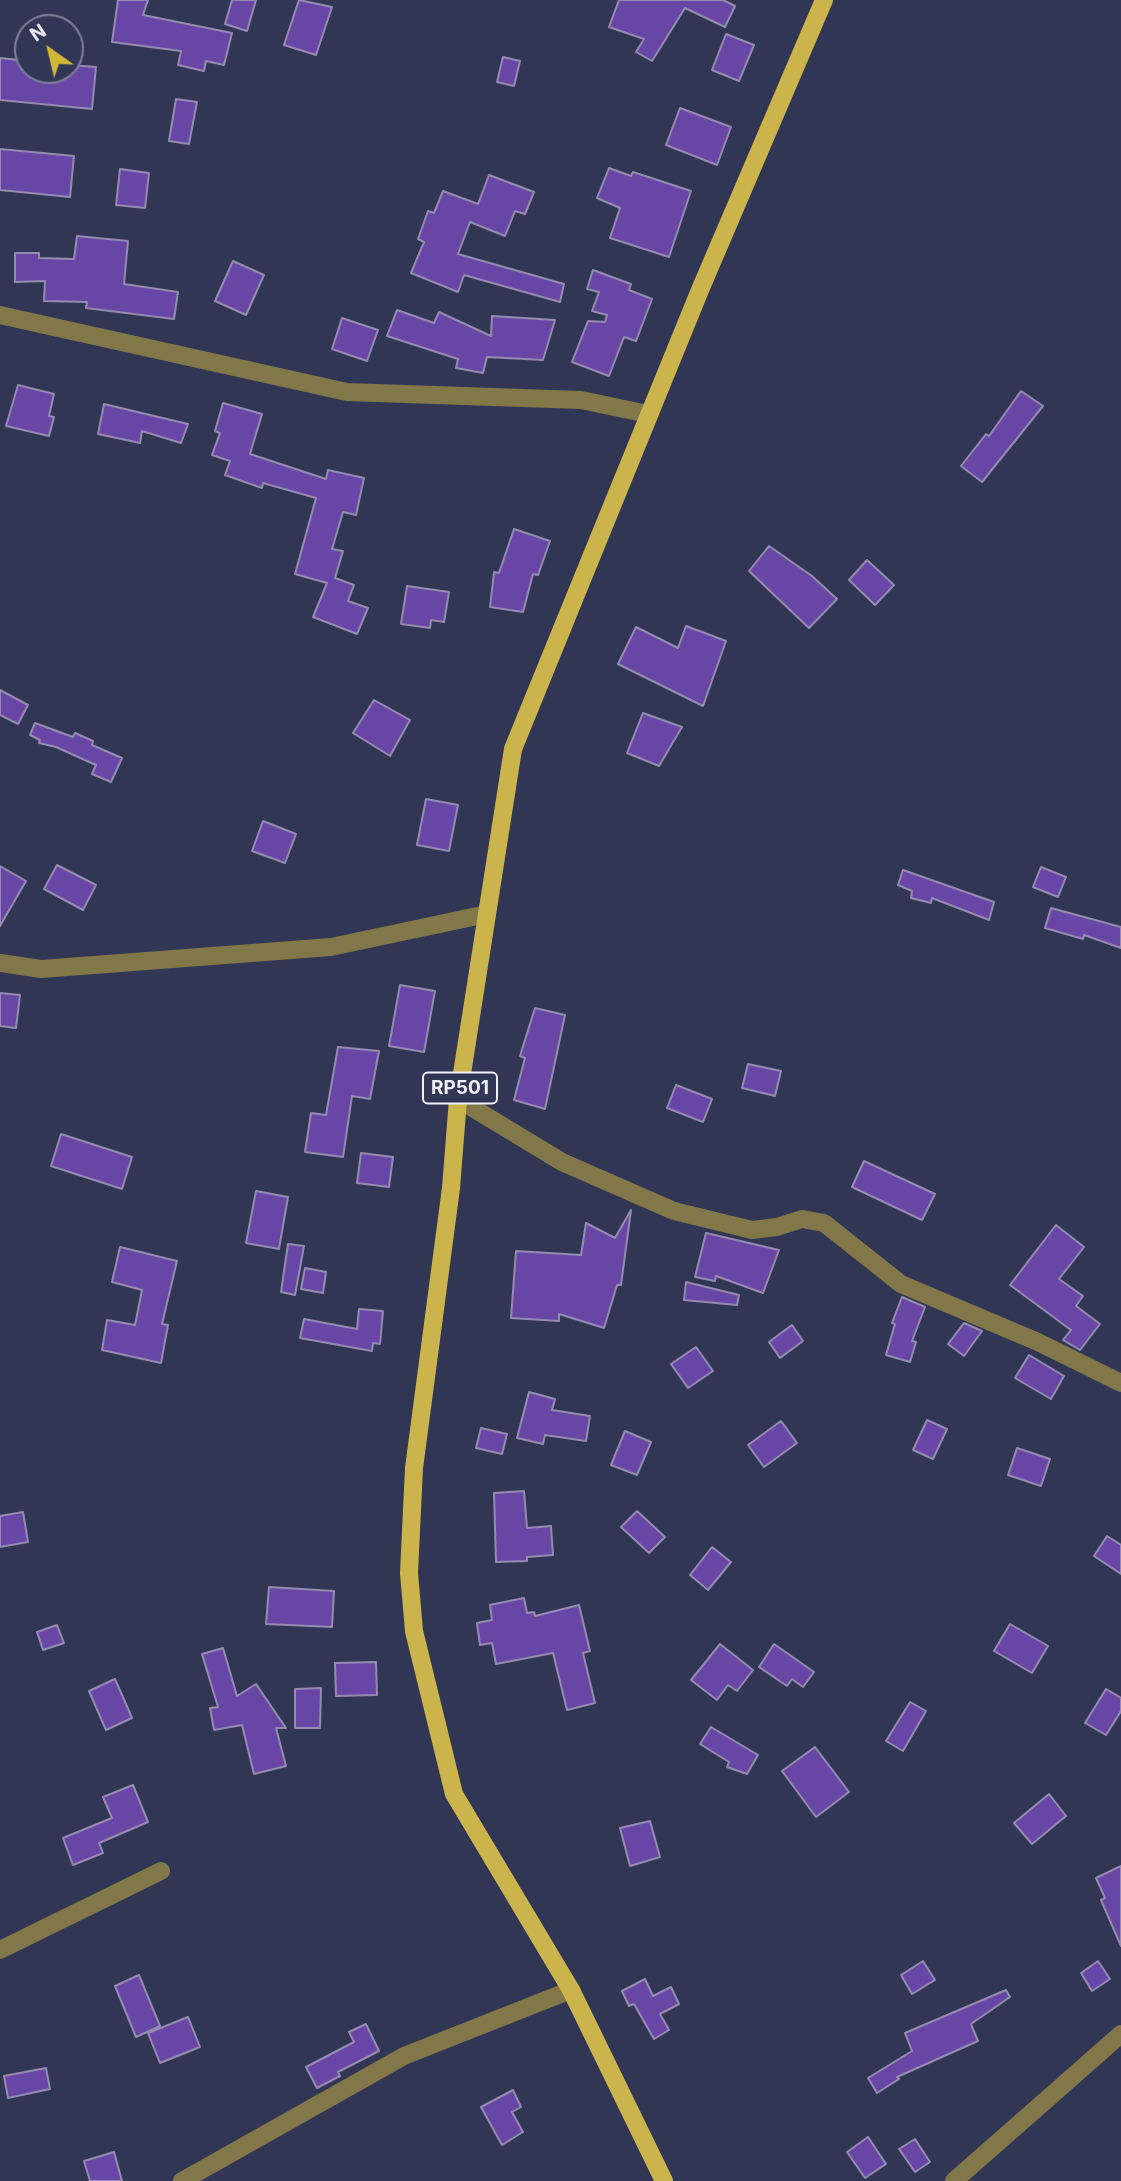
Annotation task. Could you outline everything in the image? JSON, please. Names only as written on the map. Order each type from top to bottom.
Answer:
[{"type":"main road","name":"RP501","points":[[664,2181],[571,1990],[454,1794],[414,1632],[409,1573],[414,1468],[451,1188],[458,1100],[513,749],[648,414],[824,0]]},
{"type":"street","points":[[0,315],[347,392],[581,400],[648,414]]},
{"type":"street","points":[[0,964],[41,969],[331,947],[487,914]]},
{"type":"street","points":[[458,1100],[562,1162],[674,1211],[752,1230],[777,1227],[802,1219],[824,1223],[901,1284],[1038,1342],[1121,1383]]},
{"type":"street","points":[[0,1950],[161,1871]]},
{"type":"street","points":[[182,2181],[404,2056],[571,1990]]},
{"type":"street","points":[[954,2181],[1121,2034]]},
{"type":"building","points":[[118,0],[148,0],[143,15],[232,33],[224,65],[206,61],[204,71],[178,65],[181,51],[112,42]]},
{"type":"building","points":[[232,0],[256,0],[247,31],[225,24]]},
{"type":"building","points":[[299,0],[332,7],[316,55],[284,45]]},
{"type":"building","points":[[619,0],[723,0],[735,6],[725,27],[685,8],[652,61],[636,52],[644,39],[609,27]]},
{"type":"building","points":[[726,34],[754,45],[739,81],[712,70]]},
{"type":"building","points":[[503,57],[520,61],[514,86],[497,82]]},
{"type":"building","points":[[0,58],[14,60],[14,84],[84,84],[84,66],[96,67],[92,109],[0,100]]},
{"type":"building","points":[[176,99],[197,102],[189,144],[169,141]]},
{"type":"building","points":[[680,108],[731,127],[717,165],[666,145]]},
{"type":"building","points":[[0,149],[74,156],[70,197],[0,190]]},
{"type":"building","points":[[609,168],[631,176],[633,172],[691,191],[669,257],[610,238],[620,208],[597,198]]},
{"type":"building","points":[[120,169],[149,173],[145,208],[116,205]]},
{"type":"building","points":[[489,175],[534,192],[525,214],[515,211],[505,236],[470,222],[458,254],[564,284],[560,302],[464,275],[458,292],[411,273],[424,242],[418,239],[428,211],[434,213],[443,191],[478,204]]},
{"type":"building","points":[[77,236],[128,241],[124,284],[178,292],[174,319],[86,308],[87,302],[44,301],[45,281],[15,282],[15,253],[39,253],[39,258],[74,259]]},
{"type":"building","points":[[233,261],[264,275],[246,315],[215,301]]},
{"type":"building","points":[[593,270],[631,284],[629,290],[652,299],[636,341],[624,337],[609,376],[572,362],[588,321],[605,322],[607,315],[592,311],[599,292],[587,289]]},
{"type":"building","points":[[397,310],[434,323],[439,312],[491,336],[492,316],[555,320],[543,360],[487,357],[483,373],[456,368],[458,359],[387,336]]},
{"type":"building","points":[[342,318],[378,330],[367,361],[332,349]]},
{"type":"building","points":[[18,385],[54,394],[49,416],[54,417],[49,436],[6,426]]},
{"type":"building","points":[[1021,391],[1043,406],[982,482],[961,466],[986,434],[989,436]]},
{"type":"building","points":[[223,403],[262,414],[250,454],[326,479],[328,470],[364,478],[356,515],[343,512],[332,549],[343,551],[335,578],[354,585],[348,601],[368,608],[357,634],[313,617],[327,583],[295,574],[316,498],[263,483],[262,488],[225,475],[230,461],[212,455],[220,433],[215,431]]},
{"type":"building","points":[[104,404],[188,424],[181,443],[142,431],[140,443],[98,434]]},
{"type":"building","points":[[514,529],[550,541],[538,575],[533,574],[523,612],[490,607],[494,572],[499,573]]},
{"type":"building","points":[[769,546],[812,576],[837,599],[809,628],[749,571]]},
{"type":"building","points":[[867,560],[894,585],[875,605],[849,580]]},
{"type":"building","points":[[407,586],[449,592],[444,622],[431,620],[430,628],[401,624]]},
{"type":"building","points":[[686,626],[726,641],[703,706],[618,664],[636,627],[678,648]]},
{"type":"building","points":[[0,690],[28,705],[18,724],[0,715]]},
{"type":"building","points":[[374,700],[410,720],[390,756],[353,733]]},
{"type":"building","points":[[643,713],[682,727],[659,766],[627,753]]},
{"type":"building","points":[[35,723],[73,737],[75,733],[93,741],[92,745],[122,758],[111,782],[92,774],[96,765],[56,747],[39,743],[40,740],[30,735]]},
{"type":"building","points":[[426,799],[458,805],[449,851],[417,845]]},
{"type":"building","points":[[263,821],[296,834],[285,863],[252,851]]},
{"type":"building","points":[[57,865],[96,885],[83,910],[44,889]]},
{"type":"building","points":[[0,866],[26,881],[0,926]]},
{"type":"building","points":[[1041,867],[1066,877],[1058,897],[1033,887]]},
{"type":"building","points":[[903,870],[994,902],[989,920],[932,898],[931,903],[911,898],[912,891],[898,885]]},
{"type":"building","points":[[1051,908],[1121,927],[1121,948],[1084,935],[1083,939],[1045,928]]},
{"type":"building","points":[[400,985],[435,991],[424,1052],[389,1046]]},
{"type":"building","points":[[0,993],[20,995],[16,1028],[0,1026]]},
{"type":"building","points":[[535,1008],[565,1015],[545,1109],[514,1100],[525,1058],[520,1056]]},
{"type":"building","points":[[338,1047],[379,1051],[370,1099],[352,1096],[343,1157],[305,1152],[311,1113],[326,1115]]},
{"type":"building","points":[[748,1064],[781,1071],[775,1096],[742,1088]]},
{"type":"building","points":[[676,1085],[712,1099],[703,1122],[667,1108]]},
{"type":"building","points":[[61,1134],[132,1157],[122,1189],[51,1166]]},
{"type":"building","points":[[361,1153],[393,1157],[389,1187],[357,1183]]},
{"type":"building","points":[[864,1161],[935,1194],[922,1220],[852,1187]]},
{"type":"building","points":[[256,1191],[288,1197],[279,1249],[246,1243]]},
{"type":"building","points":[[631,1210],[621,1285],[617,1285],[604,1328],[559,1314],[559,1321],[511,1318],[516,1251],[581,1255],[586,1223],[615,1238]]},
{"type":"building","points":[[1056,1225],[1084,1247],[1059,1279],[1083,1296],[1076,1306],[1100,1324],[1080,1350],[1063,1340],[1071,1330],[1010,1285]]},
{"type":"building","points":[[706,1233],[779,1250],[763,1293],[716,1276],[715,1281],[695,1277]]},
{"type":"building","points":[[288,1244],[304,1246],[295,1295],[281,1292]]},
{"type":"building","points":[[120,1247],[177,1261],[162,1324],[168,1325],[161,1363],[102,1350],[107,1320],[135,1325],[142,1290],[112,1282]]},
{"type":"building","points":[[305,1268],[326,1272],[323,1293],[301,1289]]},
{"type":"building","points":[[686,1282],[739,1295],[737,1305],[684,1300]]},
{"type":"building","points":[[902,1297],[925,1307],[912,1341],[916,1342],[910,1362],[886,1355],[895,1324],[892,1323]]},
{"type":"building","points":[[359,1309],[383,1311],[380,1344],[373,1343],[372,1351],[300,1338],[304,1319],[357,1329]]},
{"type":"building","points":[[964,1323],[982,1331],[964,1356],[948,1344]]},
{"type":"building","points":[[792,1325],[803,1341],[780,1358],[769,1342]]},
{"type":"building","points":[[696,1347],[713,1371],[688,1388],[671,1364]]},
{"type":"building","points":[[1029,1355],[1064,1376],[1051,1399],[1015,1378]]},
{"type":"building","points":[[529,1392],[555,1399],[552,1410],[590,1416],[586,1441],[545,1435],[543,1444],[517,1438]]},
{"type":"building","points":[[927,1420],[947,1429],[933,1459],[913,1450]]},
{"type":"building","points":[[781,1421],[797,1443],[764,1467],[748,1445]]},
{"type":"building","points":[[481,1428],[507,1434],[502,1454],[476,1448]]},
{"type":"building","points":[[625,1431],[651,1442],[637,1475],[611,1465]]},
{"type":"building","points":[[1017,1448],[1050,1459],[1041,1486],[1008,1475]]},
{"type":"building","points":[[524,1491],[527,1528],[551,1526],[553,1555],[527,1557],[527,1561],[496,1562],[494,1493]]},
{"type":"building","points":[[637,1511],[665,1537],[649,1553],[621,1527]]},
{"type":"building","points":[[23,1512],[28,1542],[0,1547],[0,1516]]},
{"type":"building","points":[[1107,1536],[1121,1545],[1121,1574],[1094,1556]]},
{"type":"building","points":[[712,1547],[731,1562],[708,1590],[690,1575]]},
{"type":"building","points":[[269,1587],[334,1591],[332,1627],[266,1624]]},
{"type":"building","points":[[524,1598],[527,1613],[534,1612],[535,1616],[579,1605],[590,1651],[583,1653],[595,1703],[567,1710],[553,1653],[496,1664],[492,1643],[480,1645],[477,1623],[492,1620],[490,1605]]},
{"type":"building","points":[[1010,1624],[1048,1646],[1032,1673],[994,1651]]},
{"type":"building","points":[[57,1625],[64,1643],[43,1650],[37,1632]]},
{"type":"building","points":[[720,1644],[753,1670],[737,1691],[728,1685],[717,1700],[691,1680]]},
{"type":"building","points":[[774,1644],[814,1672],[803,1687],[792,1679],[787,1686],[759,1667]]},
{"type":"building","points":[[223,1648],[237,1696],[256,1684],[286,1728],[276,1728],[286,1766],[254,1774],[242,1725],[214,1730],[210,1708],[218,1707],[202,1654]]},
{"type":"building","points":[[376,1662],[377,1695],[336,1696],[335,1663]]},
{"type":"building","points":[[115,1679],[132,1718],[106,1730],[89,1691]]},
{"type":"building","points":[[321,1688],[320,1728],[295,1728],[295,1689]]},
{"type":"building","points":[[1106,1689],[1121,1698],[1121,1711],[1106,1735],[1085,1723]]},
{"type":"building","points":[[910,1702],[926,1711],[903,1751],[886,1741]]},
{"type":"building","points":[[711,1727],[758,1755],[747,1774],[727,1767],[729,1762],[700,1744]]},
{"type":"building","points":[[815,1747],[849,1792],[816,1817],[782,1771]]},
{"type":"building","points":[[133,1785],[148,1822],[99,1843],[103,1853],[73,1865],[63,1838],[112,1818],[103,1797]]},
{"type":"building","points":[[1049,1794],[1066,1816],[1032,1844],[1014,1823]]},
{"type":"building","points":[[650,1821],[660,1857],[630,1866],[620,1828]]},
{"type":"building","points":[[1121,1866],[1121,1946],[1101,1900],[1105,1898],[1096,1878]]},
{"type":"building","points":[[923,1961],[935,1980],[912,1994],[901,1975]]},
{"type":"building","points":[[1098,1961],[1110,1979],[1092,1991],[1081,1973]]},
{"type":"building","points":[[139,1975],[160,2026],[136,2037],[115,1986]]},
{"type":"building","points":[[645,1979],[653,1996],[671,1987],[679,2004],[660,2014],[669,2030],[654,2039],[634,2004],[629,2006],[622,1991]]},
{"type":"building","points":[[1006,1990],[1010,1997],[971,2024],[978,2041],[897,2077],[899,2079],[877,2093],[868,2078],[912,2051],[905,2033]]},
{"type":"building","points":[[188,2017],[200,2047],[160,2063],[148,2033]]},
{"type":"building","points":[[366,2024],[379,2051],[338,2072],[340,2076],[317,2088],[306,2067],[354,2042],[349,2032]]},
{"type":"building","points":[[46,2068],[50,2089],[8,2098],[4,2076]]},
{"type":"building","points":[[513,2090],[521,2107],[512,2112],[523,2132],[502,2145],[481,2107]]},
{"type":"building","points":[[868,2137],[886,2164],[865,2178],[847,2152]]},
{"type":"building","points":[[915,2139],[930,2162],[915,2172],[899,2149]]},
{"type":"building","points":[[114,2152],[122,2181],[90,2181],[84,2161]]}]
